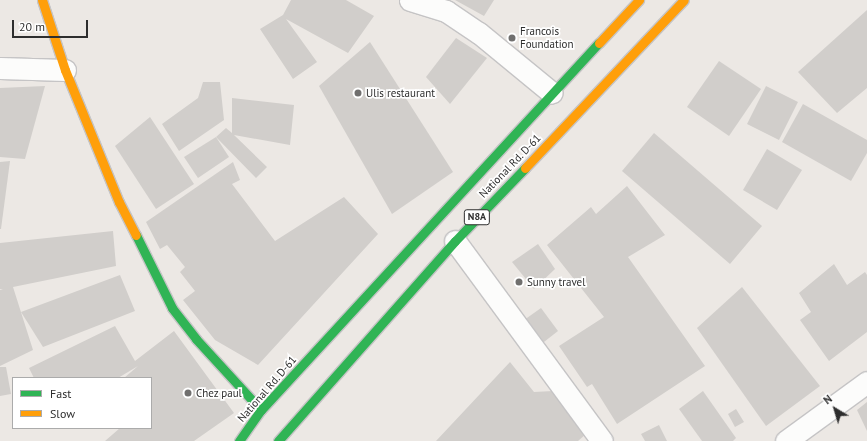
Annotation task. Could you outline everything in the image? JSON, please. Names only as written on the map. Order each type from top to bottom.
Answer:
[{"type":"main road","points":[[42,0],[65,70],[119,202],[172,308],[196,339],[261,410]]},
{"type":"main road","name":"National Rd. D-61","points":[[239,441],[261,410],[639,0]]},
{"type":"main road","name":"National Rd. D-61","points":[[278,441],[455,241],[684,0]]},
{"type":"street","points":[[410,0],[446,11],[479,33],[552,93]]},
{"type":"street","points":[[0,68],[65,70]]},
{"type":"street","points":[[455,241],[602,441]]},
{"type":"street","points":[[786,441],[867,382]]},
{"type":"building","points":[[291,0],[346,0],[374,16],[348,53],[286,19],[317,62],[293,79],[260,29],[283,15]]},
{"type":"building","points":[[455,0],[494,0],[484,16]]},
{"type":"building","points":[[867,10],[867,88],[837,113],[798,72]]},
{"type":"building","points":[[456,38],[487,58],[450,104],[426,77]]},
{"type":"building","points":[[370,42],[453,172],[392,214],[319,86]]},
{"type":"building","points":[[719,61],[761,89],[729,136],[687,107]]},
{"type":"building","points":[[203,82],[220,82],[224,120],[179,151],[162,124],[198,98]]},
{"type":"building","points":[[45,86],[25,159],[0,157],[0,88]]},
{"type":"building","points":[[766,86],[798,102],[779,140],[747,124]]},
{"type":"building","points":[[232,98],[294,105],[290,145],[234,135],[267,167],[256,178],[216,137],[226,128],[232,133]]},
{"type":"building","points":[[803,104],[867,140],[867,153],[851,181],[782,142]]},
{"type":"building","points":[[150,117],[194,184],[156,209],[115,146]]},
{"type":"building","points":[[654,133],[762,226],[730,264],[622,171]]},
{"type":"building","points":[[216,137],[229,157],[198,178],[184,157]]},
{"type":"building","points":[[767,149],[802,170],[777,210],[743,190]]},
{"type":"building","points":[[10,161],[1,229],[0,229],[0,162]]},
{"type":"building","points":[[233,162],[240,180],[232,184],[275,241],[344,197],[378,234],[258,365],[215,340],[183,300],[195,291],[180,272],[185,267],[167,245],[160,249],[146,222]]},
{"type":"building","points":[[627,186],[665,235],[628,257],[705,366],[617,424],[592,384],[587,387],[559,346],[604,317],[547,245],[591,207],[596,214]]},
{"type":"building","points":[[113,231],[116,266],[13,287],[33,350],[0,366],[0,290],[3,289],[0,289],[0,243]]},
{"type":"building","points":[[538,244],[555,269],[534,289],[512,262]]},
{"type":"building","points":[[834,264],[847,285],[865,272],[867,275],[867,332],[829,361],[800,320],[811,312],[799,293]]},
{"type":"building","points":[[120,275],[135,311],[43,347],[21,312]]},
{"type":"building","points":[[742,287],[820,386],[766,426],[697,328]]},
{"type":"building","points":[[541,308],[558,331],[535,349],[517,325]]},
{"type":"building","points":[[115,326],[135,361],[174,331],[234,413],[194,441],[105,441],[119,429],[152,429],[152,377],[125,377],[138,366],[120,377],[34,377],[29,368]]},
{"type":"building","points":[[510,362],[534,392],[553,391],[586,434],[578,441],[436,441]]},
{"type":"building","points":[[0,367],[6,367],[11,394],[0,396]]},
{"type":"building","points":[[703,391],[736,438],[733,441],[702,441],[679,409]]},
{"type":"building","points":[[867,402],[867,431],[857,410]]},
{"type":"building","points":[[736,409],[744,422],[735,427],[728,414]]},
{"type":"building","points":[[659,425],[667,441],[645,441],[641,434]]},
{"type":"traffic: fast","points":[[239,441],[261,410],[599,43]]},
{"type":"traffic: fast","points":[[278,441],[455,241],[525,168]]},
{"type":"traffic: fast","points":[[136,235],[172,308],[196,339],[261,410]]},
{"type":"traffic: slow","points":[[42,0],[65,70],[119,202],[136,235]]},
{"type":"traffic: slow","points":[[599,43],[639,0]]},
{"type":"traffic: slow","points":[[525,168],[684,0]]},
{"type":"place","name":"Francois Foundation","points":[[512,38]]},
{"type":"place","name":"Ulis restaurant","points":[[358,93]]},
{"type":"place","name":"Sunny travel","points":[[519,282]]},
{"type":"place","name":"Chez paul","points":[[188,393]]}]
